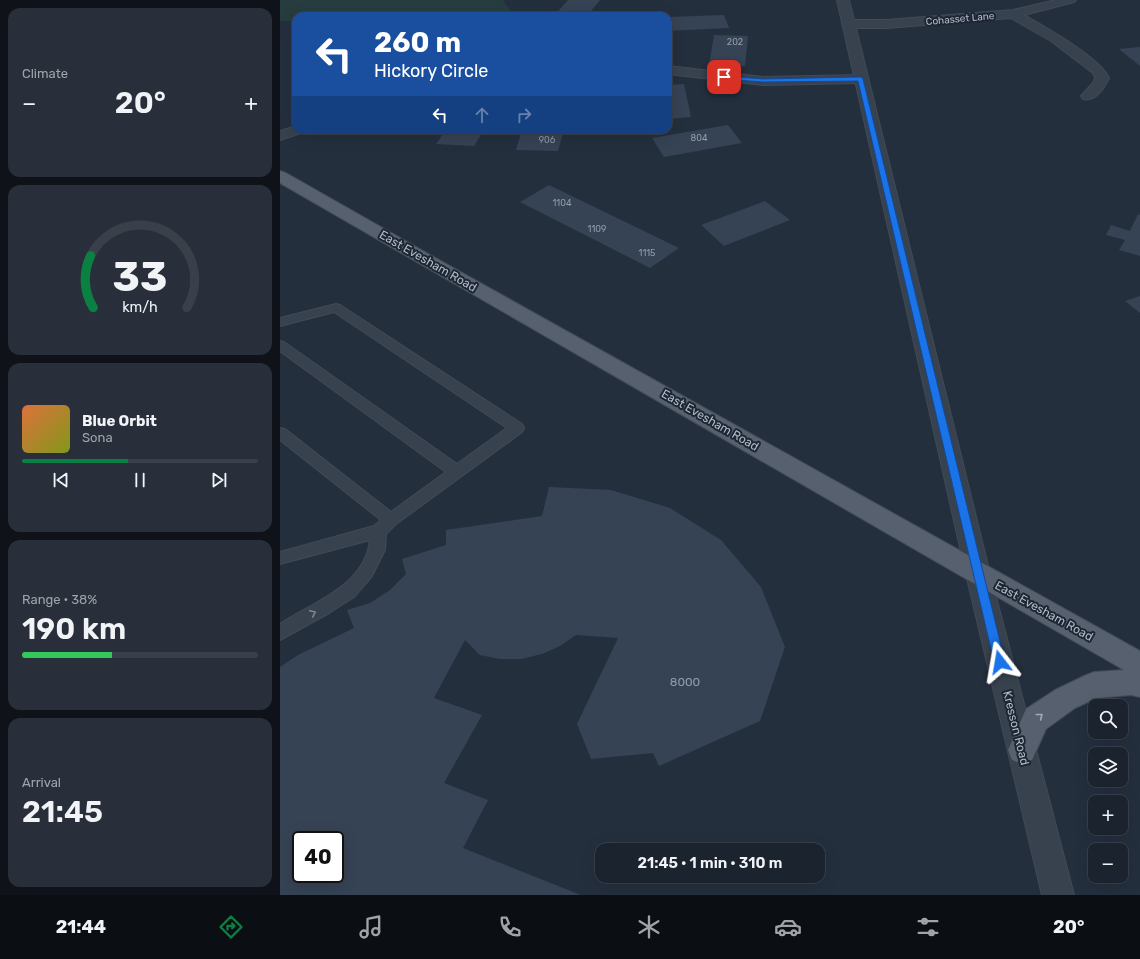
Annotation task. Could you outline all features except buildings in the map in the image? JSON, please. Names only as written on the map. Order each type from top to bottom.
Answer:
[{"type":"main road","name":"East Evesham Road","points":[[280,176],[1140,665]]},
{"type":"main road","points":[[1022,750],[1036,719],[1065,699],[1094,685],[1131,682],[1140,684]]},
{"type":"street","name":"Kresson Road","points":[[843,0],[978,574],[1058,895]]},
{"type":"street","name":"Cohasset Lane","points":[[848,24],[931,21],[1013,14],[1070,0]]},
{"type":"street","points":[[1013,14],[1055,38],[1099,71],[1102,78],[1099,85],[1088,96]]},
{"type":"street","points":[[672,71],[763,81],[861,79]]},
{"type":"street","points":[[280,136],[292,132]]},
{"type":"lane","points":[[280,322],[336,308],[517,428],[385,526],[280,557]]},
{"type":"lane","points":[[280,345],[457,472]]},
{"type":"lane","points":[[280,433],[385,526]]},
{"type":"lane","points":[[280,633],[348,592],[366,571],[377,550],[385,526]]},
{"type":"green space","points":[[280,0],[503,0],[511,12],[292,12],[292,21],[280,21]]},
{"type":"route","points":[[724,77],[763,81],[861,79],[1000,662]]}]
